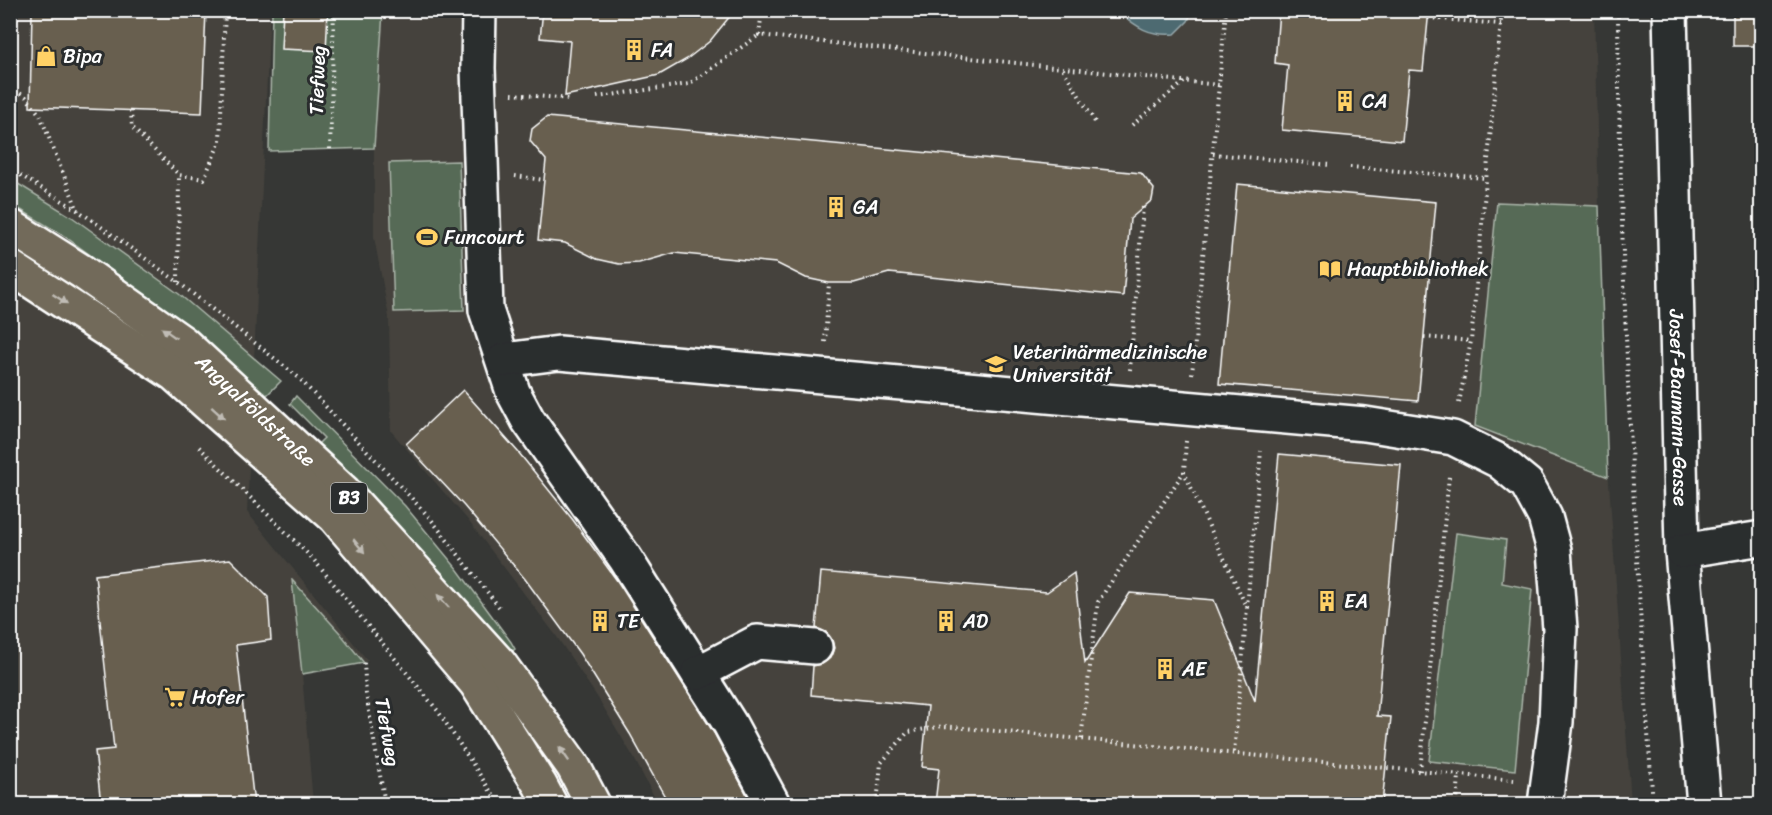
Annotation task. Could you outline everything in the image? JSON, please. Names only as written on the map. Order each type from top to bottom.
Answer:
[{"type":"main road","name":"Angyalföldstraße","points":[[10,226],[81,271],[183,343],[344,492],[499,663],[573,766],[593,804]]},
{"type":"main road","name":"Angyalföldstraße","points":[[10,267],[174,374],[334,517],[476,683],[550,804]]},
{"type":"street","points":[[479,10],[478,91],[486,310],[513,392],[528,420],[625,558],[698,673],[730,724],[773,804]]},
{"type":"street","name":"Josef-Baumann-Gasse","points":[[1670,10],[1683,551],[1704,804]]},
{"type":"street","points":[[504,360],[559,353],[1365,424],[1453,438],[1499,461],[1527,484],[1545,518],[1554,550],[1560,629],[1556,722],[1545,794]]},
{"type":"street","points":[[1683,551],[1761,538]]},
{"type":"street","points":[[698,673],[757,642],[815,647]]},
{"type":"path","points":[[131,111],[132,127],[178,175],[204,179],[220,141],[225,10]]},
{"type":"path","name":"Tiefweg","points":[[330,150],[334,10]]},
{"type":"path","points":[[759,35],[762,10]]},
{"type":"path","points":[[1420,771],[1453,438],[1471,341],[1502,10]]},
{"type":"path","points":[[1618,10],[1620,172],[1638,565],[1653,804]]},
{"type":"path","points":[[1428,18],[1501,24]]},
{"type":"path","points":[[597,97],[689,84],[759,35],[1219,85]]},
{"type":"path","points":[[1063,68],[1095,122]]},
{"type":"path","points":[[1132,125],[1184,81]]},
{"type":"path","points":[[10,87],[26,97],[40,115],[79,212]]},
{"type":"path","points":[[478,91],[571,99]]},
{"type":"path","points":[[1213,154],[1330,165]]},
{"type":"path","points":[[1350,167],[1486,178]]},
{"type":"path","points":[[178,175],[178,282]]},
{"type":"path","points":[[1127,404],[1143,207]]},
{"type":"path","points":[[823,376],[829,283]]},
{"type":"path","points":[[1424,337],[1471,341]]},
{"type":"path","points":[[1247,608],[1264,416]]},
{"type":"path","points":[[198,446],[313,559],[438,711],[499,804]]},
{"type":"path","points":[[1081,739],[1098,602],[1184,472]]},
{"type":"path","name":"Tiefweg","points":[[364,663],[366,694],[385,804]]},
{"type":"path","points":[[877,804],[881,763],[908,732],[943,726],[1459,774],[1545,794]]},
{"type":"path","points":[[1456,804],[1459,774]]},
{"type":"shaded area","points":[[10,11],[270,11],[247,512],[368,661],[302,674],[313,804],[11,804]]},
{"type":"shaded area","name":"Veterinärmedizinische Universität","points":[[383,11],[1594,11],[1604,410],[1631,804],[658,804],[598,698],[555,634],[467,519],[391,431],[389,317],[374,237],[374,148]]},
{"type":"green space","points":[[272,11],[383,11],[374,148],[269,151]]},
{"type":"green space","name":"Funcourt","points":[[459,161],[464,310],[394,312],[389,163]]},
{"type":"green space","points":[[10,179],[72,217],[179,294],[281,381],[267,395],[181,321],[64,236],[11,204]]},
{"type":"green space","points":[[1497,202],[1599,206],[1608,477],[1475,426]]},
{"type":"green space","points":[[296,396],[405,506],[458,570],[515,649],[510,653],[318,444],[324,438],[290,404]]},
{"type":"green space","points":[[1456,533],[1506,540],[1502,583],[1532,589],[1515,770],[1429,761]]},
{"type":"green space","points":[[292,580],[340,633],[364,663],[302,674]]},
{"type":"water","points":[[1117,11],[1192,11],[1188,21],[1175,34],[1157,34],[1143,29]]},
{"type":"building","points":[[32,10],[206,10],[202,113],[30,107]]},
{"type":"building","points":[[283,10],[328,10],[326,51],[281,49]]},
{"type":"building","name":"FA","points":[[543,10],[735,10],[710,41],[687,59],[659,75],[565,96],[570,41],[540,38]]},
{"type":"building","name":"CA","points":[[1279,10],[1429,10],[1423,71],[1409,70],[1402,141],[1282,130],[1288,65],[1275,63]]},
{"type":"building","points":[[1733,10],[1761,10],[1761,46],[1733,46]]},
{"type":"building","name":"GA","points":[[547,117],[1141,173],[1154,189],[1152,200],[1130,219],[1123,296],[889,273],[854,283],[829,283],[806,278],[776,263],[674,253],[639,263],[619,264],[597,259],[565,243],[538,240],[546,160],[530,141],[532,129]]},
{"type":"building","name":"Hauptbibliothek","points":[[1237,184],[1436,202],[1418,401],[1219,384]]},
{"type":"building","name":"TE","points":[[463,390],[519,453],[573,520],[618,582],[714,733],[752,804],[669,804],[630,734],[580,654],[525,579],[464,506],[406,444]]},
{"type":"building","points":[[1279,454],[1401,465],[1377,716],[1391,717],[1382,804],[935,804],[939,769],[922,767],[928,706],[811,695],[813,666],[822,664],[830,658],[834,648],[826,632],[816,628],[821,572],[1047,592],[1074,573],[1085,663],[1130,593],[1214,600],[1255,701]]},
{"type":"building","name":"Hofer","points":[[230,559],[268,597],[271,640],[236,645],[254,804],[101,804],[95,751],[114,749],[95,575]]},
{"type":"place","name":"FA","points":[[634,50]]},
{"type":"place","name":"Bipa","points":[[46,56]]},
{"type":"place","name":"CA","points":[[1345,101]]},
{"type":"place","name":"GA","points":[[836,207]]},
{"type":"place","name":"Funcourt","points":[[427,237]]},
{"type":"place","name":"Hauptbibliothek","points":[[1330,269]]},
{"type":"place","name":"Veterinärmedizinische Universität","points":[[996,364]]},
{"type":"place","name":"EA","points":[[1327,601]]},
{"type":"place","name":"TE","points":[[600,621]]},
{"type":"place","name":"AD","points":[[946,621]]},
{"type":"place","name":"AE","points":[[1165,669]]},
{"type":"place","name":"Hofer","points":[[175,697]]}]
